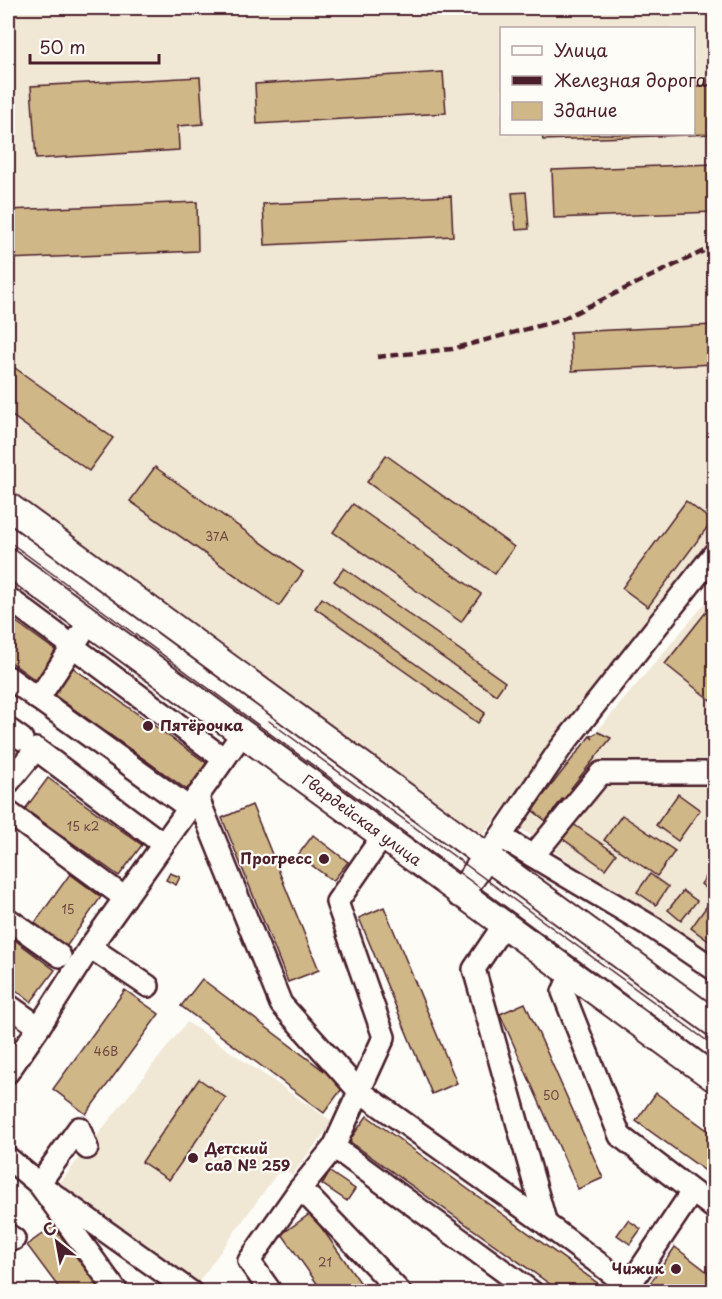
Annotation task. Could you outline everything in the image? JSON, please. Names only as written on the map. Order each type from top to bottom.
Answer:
[{"type":"main road","points":[[8,506],[495,846],[714,1023]]},
{"type":"main road","name":"Гвардейская улица","points":[[8,562],[714,1078]]},
{"type":"main road","points":[[460,894],[495,846]]},
{"type":"lane","points":[[714,554],[560,749],[495,846],[532,856],[652,927],[714,969]]},
{"type":"lane","points":[[8,598],[224,759]]},
{"type":"lane","points":[[38,699],[89,622]]},
{"type":"lane","points":[[8,677],[193,802],[281,1004],[358,1090],[629,1286],[692,1192]]},
{"type":"lane","points":[[8,1072],[90,947],[242,734]]},
{"type":"lane","points":[[8,783],[36,749],[163,844]]},
{"type":"lane","points":[[532,856],[601,773],[705,773]]},
{"type":"lane","points":[[8,812],[125,898]]},
{"type":"lane","points":[[271,1292],[249,1261],[299,1190],[334,1147],[384,1037],[337,902],[382,837]]},
{"type":"lane","points":[[8,919],[60,956]]},
{"type":"lane","points":[[503,926],[474,969],[546,1224]]},
{"type":"lane","points":[[90,947],[148,986]]},
{"type":"lane","points":[[571,974],[563,992],[620,1136],[714,1208]]},
{"type":"lane","points":[[8,1005],[39,1027]]},
{"type":"lane","points":[[39,1184],[79,1128],[87,1148]]},
{"type":"lane","points":[[334,1147],[532,1292]]},
{"type":"lane","points":[[8,1158],[169,1283],[191,1292]]},
{"type":"lane","points":[[39,1184],[117,1292]]},
{"type":"lane","points":[[299,1190],[400,1292]]},
{"type":"shaded area","points":[[8,8],[714,8],[714,535],[481,837],[8,490]]},
{"type":"shaded area","points":[[714,593],[714,962],[517,826]]},
{"type":"shaded area","name":"Детский сад № 259","points":[[187,1022],[333,1122],[292,1175],[281,1168],[197,1284],[58,1185]]},
{"type":"building","points":[[443,72],[446,113],[257,124],[255,84]]},
{"type":"building","points":[[200,77],[203,124],[178,126],[179,150],[36,159],[31,86]]},
{"type":"building","points":[[714,85],[714,134],[695,135],[695,86]]},
{"type":"building","points":[[542,135],[686,135],[543,140]]},
{"type":"building","points":[[714,164],[714,212],[554,218],[552,170]]},
{"type":"building","points":[[526,192],[529,229],[516,230],[512,193]]},
{"type":"building","points":[[451,196],[453,236],[265,245],[263,204]]},
{"type":"building","points":[[197,202],[198,251],[8,259],[8,210]]},
{"type":"building","points":[[714,325],[714,364],[572,371],[570,332]]},
{"type":"building","points":[[8,363],[113,438],[89,471],[8,413]]},
{"type":"building","points":[[386,455],[514,547],[495,574],[367,482]]},
{"type":"building","points":[[155,467],[303,572],[279,606],[130,501]]},
{"type":"building","points":[[714,475],[714,489],[708,484]]},
{"type":"building","points":[[686,501],[712,521],[648,607],[622,588]]},
{"type":"building","points":[[353,504],[481,594],[461,622],[333,532]]},
{"type":"building","points":[[344,568],[505,682],[496,695],[334,581]]},
{"type":"building","points":[[322,598],[485,713],[478,723],[315,608]]},
{"type":"building","points":[[714,602],[714,703],[665,664]]},
{"type":"building","points":[[8,616],[59,653],[38,682],[8,660]]},
{"type":"building","points":[[69,665],[212,767],[193,794],[50,692]]},
{"type":"building","points":[[598,732],[611,738],[571,788],[573,792],[566,802],[562,799],[546,821],[532,810],[590,736],[593,739],[591,736]]},
{"type":"building","points":[[48,778],[142,845],[119,876],[25,809]]},
{"type":"building","points":[[678,794],[700,810],[678,841],[656,825]]},
{"type":"building","points":[[252,805],[319,970],[288,982],[222,818]]},
{"type":"building","points":[[622,815],[675,851],[657,876],[604,840]]},
{"type":"building","points":[[566,819],[616,854],[605,869],[556,834]]},
{"type":"building","points":[[313,835],[348,862],[333,881],[298,855]]},
{"type":"building","points":[[714,865],[714,895],[701,884]]},
{"type":"building","points":[[170,873],[180,877],[176,885],[166,880]]},
{"type":"building","points":[[70,874],[101,897],[66,947],[34,924]]},
{"type":"building","points":[[650,874],[668,887],[656,905],[637,892]]},
{"type":"building","points":[[683,891],[697,901],[681,921],[668,910]]},
{"type":"building","points":[[714,896],[714,945],[691,928]]},
{"type":"building","points":[[384,907],[457,1083],[432,1094],[359,918]]},
{"type":"building","points":[[8,935],[55,970],[31,1002],[8,984]]},
{"type":"building","points":[[202,979],[344,1086],[324,1113],[181,1006]]},
{"type":"building","points":[[125,990],[159,1014],[86,1114],[53,1089]]},
{"type":"building","points":[[525,1003],[603,1178],[578,1189],[500,1014]]},
{"type":"building","points":[[199,1079],[226,1098],[169,1180],[142,1162]]},
{"type":"building","points":[[656,1093],[714,1135],[714,1177],[636,1121]]},
{"type":"building","points":[[367,1116],[610,1292],[561,1292],[349,1141]]},
{"type":"building","points":[[330,1172],[355,1189],[347,1201],[322,1184]]},
{"type":"building","points":[[311,1213],[367,1292],[323,1292],[282,1234]]},
{"type":"building","points":[[628,1220],[641,1229],[630,1244],[617,1235]]},
{"type":"building","points":[[53,1226],[103,1292],[62,1292],[27,1245]]},
{"type":"building","points":[[675,1247],[714,1277],[704,1292],[644,1292]]},
{"type":"tram line","points":[[8,541],[714,1060]]},
{"type":"tram line","points":[[269,721],[714,1046]]},
{"type":"railway","points":[[377,357],[452,349],[560,320],[714,246]]},
{"type":"place","name":"Пятёрочка","points":[[148,726]]},
{"type":"place","name":"Прогресс","points":[[324,859]]},
{"type":"place","name":"Детский сад № 259","points":[[193,1158]]},
{"type":"place","name":"Чижик","points":[[676,1269]]}]
